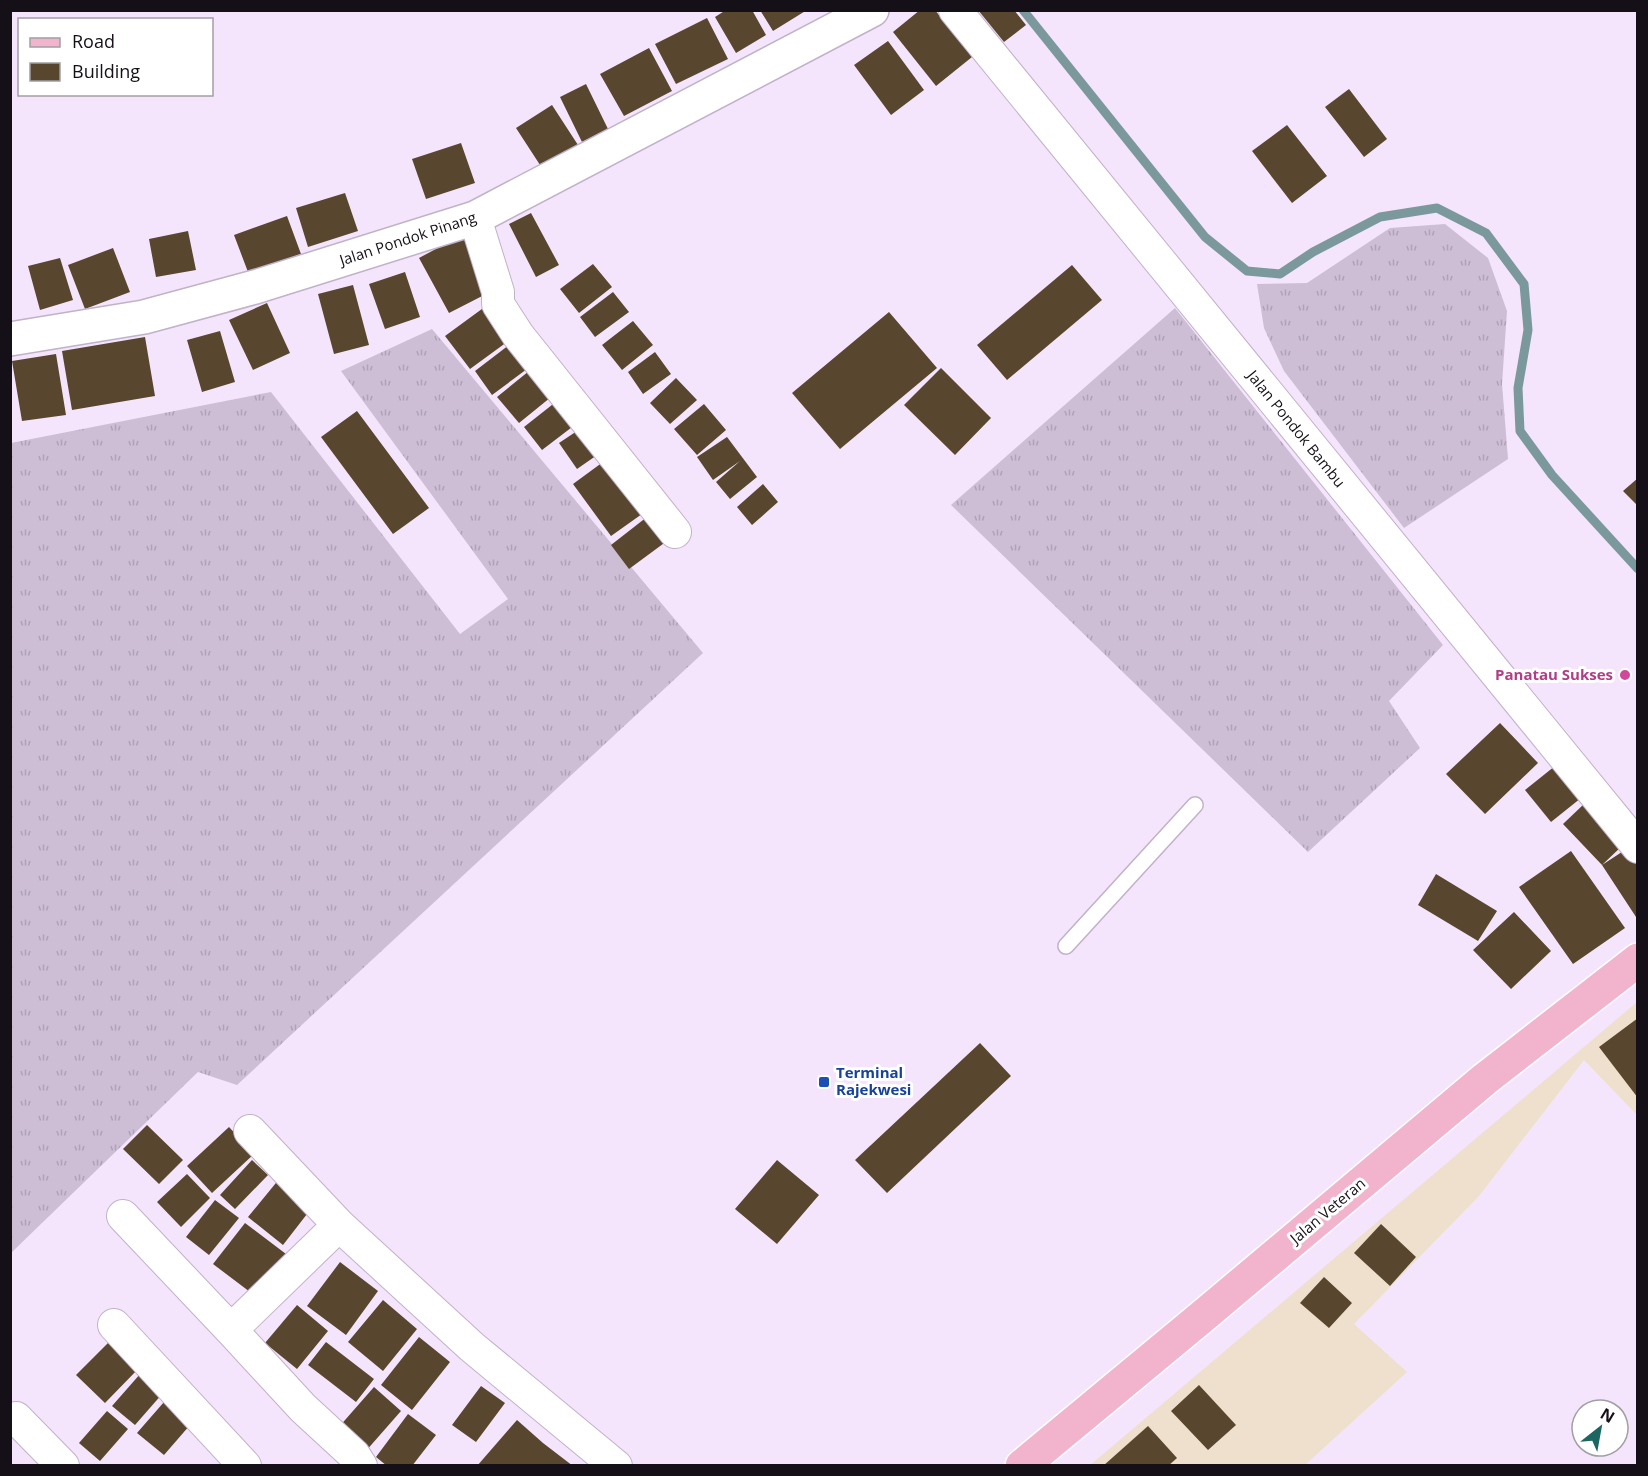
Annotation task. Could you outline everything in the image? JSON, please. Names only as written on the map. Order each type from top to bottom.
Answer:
[{"type":"main road","name":"Jalan Veteran","points":[[1022,1466],[1203,1317],[1485,1078],[1638,960]]},
{"type":"street","name":"Jalan Pondok Pinang","points":[[10,339],[144,317],[255,287],[475,218],[872,10]]},
{"type":"street","name":"Jalan Pondok Bambu","points":[[955,10],[1638,847]]},
{"type":"street","points":[[475,218],[498,292],[498,304],[518,336],[675,532]]},
{"type":"street","points":[[250,1131],[339,1225],[472,1347],[616,1466]]},
{"type":"street","points":[[123,1216],[303,1408],[354,1455],[361,1466]]},
{"type":"street","points":[[231,1330],[339,1225]]},
{"type":"street","points":[[114,1325],[245,1466]]},
{"type":"street","points":[[16,1418],[63,1466]]},
{"type":"lane","points":[[1066,946],[1195,805]]},
{"type":"shaded area","points":[[1637,1002],[1637,1113],[1584,1060],[1479,1196],[1354,1324],[1407,1372],[1305,1465],[1089,1466]]},
{"type":"green space","points":[[1445,224],[1488,258],[1507,311],[1502,384],[1508,459],[1404,528],[1284,371],[1264,328],[1257,284],[1307,283],[1390,228]]},
{"type":"green space","points":[[1175,308],[1443,645],[1389,701],[1420,748],[1308,852],[951,505]]},
{"type":"green space","points":[[432,329],[703,653],[237,1085],[198,1072],[11,1253],[11,443],[271,392],[460,634],[508,599],[341,371]]},
{"type":"building","points":[[726,10],[752,10],[766,35],[736,53],[715,17]]},
{"type":"building","points":[[760,10],[807,10],[773,31]]},
{"type":"building","points":[[920,10],[935,10],[972,57],[936,86],[893,32]]},
{"type":"building","points":[[978,10],[1014,10],[1026,25],[1004,42]]},
{"type":"building","points":[[707,18],[728,59],[676,84],[655,44]]},
{"type":"building","points":[[888,41],[924,90],[891,115],[854,65]]},
{"type":"building","points":[[649,48],[672,91],[624,116],[600,74]]},
{"type":"building","points":[[586,84],[608,129],[582,142],[560,97]]},
{"type":"building","points":[[1349,89],[1387,139],[1364,157],[1325,107]]},
{"type":"building","points":[[552,105],[578,145],[542,168],[516,128]]},
{"type":"building","points":[[1287,125],[1327,176],[1292,203],[1252,151]]},
{"type":"building","points":[[461,143],[475,183],[426,199],[412,159]]},
{"type":"building","points":[[345,193],[358,231],[308,247],[296,208]]},
{"type":"building","points":[[531,213],[559,265],[536,277],[509,224]]},
{"type":"building","points":[[287,216],[301,254],[248,272],[234,235]]},
{"type":"building","points":[[188,231],[196,270],[156,277],[149,239]]},
{"type":"building","points":[[462,235],[492,291],[449,313],[419,258]]},
{"type":"building","points":[[113,248],[130,292],[85,309],[68,265]]},
{"type":"building","points":[[60,258],[73,300],[40,310],[28,266]]},
{"type":"building","points":[[593,264],[612,287],[579,313],[560,289]]},
{"type":"building","points":[[1072,265],[1102,300],[1007,380],[977,345]]},
{"type":"building","points":[[405,272],[420,317],[385,329],[369,284]]},
{"type":"building","points":[[353,285],[369,345],[334,354],[318,294]]},
{"type":"building","points":[[613,292],[629,312],[595,337],[580,317]]},
{"type":"building","points":[[267,303],[290,353],[253,370],[229,320]]},
{"type":"building","points":[[486,306],[511,339],[470,369],[445,336]]},
{"type":"building","points":[[889,312],[937,368],[840,449],[792,393]]},
{"type":"building","points":[[633,321],[653,345],[622,370],[602,345]]},
{"type":"building","points":[[220,331],[235,382],[202,392],[187,340]]},
{"type":"building","points":[[145,337],[155,396],[72,410],[62,351]]},
{"type":"building","points":[[509,345],[527,369],[492,395],[475,371]]},
{"type":"building","points":[[655,352],[671,374],[643,394],[628,372]]},
{"type":"building","points":[[56,354],[66,415],[22,421],[12,361]]},
{"type":"building","points":[[534,367],[556,393],[519,423],[497,397]]},
{"type":"building","points":[[941,368],[991,418],[955,455],[904,405]]},
{"type":"building","points":[[676,378],[697,400],[670,424],[650,403]]},
{"type":"building","points":[[562,397],[580,421],[542,450],[524,427]]},
{"type":"building","points":[[704,404],[726,430],[697,455],[674,429]]},
{"type":"building","points":[[357,411],[429,508],[393,534],[321,437]]},
{"type":"building","points":[[583,427],[600,453],[577,469],[559,443]]},
{"type":"building","points":[[727,437],[757,477],[730,499],[716,482],[740,461],[713,480],[697,457]]},
{"type":"building","points":[[603,462],[642,514],[611,536],[573,484]]},
{"type":"building","points":[[1638,478],[1638,506],[1623,491]]},
{"type":"building","points":[[763,484],[778,502],[752,525],[737,507]]},
{"type":"building","points":[[652,513],[671,538],[629,569],[611,545]]},
{"type":"building","points":[[1500,723],[1538,763],[1485,814],[1446,774]]},
{"type":"building","points":[[1555,766],[1581,798],[1551,822],[1525,790]]},
{"type":"building","points":[[1584,804],[1623,845],[1602,865],[1563,824]]},
{"type":"building","points":[[1628,848],[1638,862],[1636,917],[1602,865]]},
{"type":"building","points":[[1571,851],[1625,928],[1573,964],[1519,887]]},
{"type":"building","points":[[1436,874],[1497,911],[1478,941],[1418,905]]},
{"type":"building","points":[[1514,912],[1551,951],[1511,989],[1473,950]]},
{"type":"building","points":[[1638,1018],[1638,1098],[1599,1047]]},
{"type":"building","points":[[980,1043],[1011,1076],[887,1193],[855,1160]]},
{"type":"building","points":[[147,1125],[183,1160],[159,1184],[123,1149]]},
{"type":"building","points":[[229,1127],[254,1154],[212,1193],[187,1166]]},
{"type":"building","points":[[252,1160],[268,1175],[235,1209],[220,1195]]},
{"type":"building","points":[[777,1160],[819,1195],[777,1244],[735,1209]]},
{"type":"building","points":[[187,1174],[210,1198],[181,1227],[157,1202]]},
{"type":"building","points":[[280,1178],[314,1205],[283,1245],[248,1217]]},
{"type":"building","points":[[215,1200],[239,1218],[209,1255],[186,1237]]},
{"type":"building","points":[[245,1223],[286,1254],[254,1295],[213,1264]]},
{"type":"building","points":[[1381,1224],[1416,1257],[1390,1286],[1354,1253]]},
{"type":"building","points":[[340,1262],[378,1291],[346,1335],[307,1306]]},
{"type":"building","points":[[1324,1277],[1352,1303],[1329,1328],[1300,1303]]},
{"type":"building","points":[[383,1300],[417,1329],[383,1371],[348,1342]]},
{"type":"building","points":[[297,1305],[328,1331],[297,1369],[265,1343]]},
{"type":"building","points":[[419,1337],[450,1362],[412,1410],[381,1385]]},
{"type":"building","points":[[111,1340],[140,1367],[105,1403],[76,1375]]},
{"type":"building","points":[[326,1342],[374,1379],[356,1402],[308,1365]]},
{"type":"building","points":[[141,1373],[163,1393],[135,1425],[112,1406]]},
{"type":"building","points":[[1199,1385],[1236,1425],[1208,1450],[1171,1411]]},
{"type":"building","points":[[481,1386],[505,1403],[476,1442],[452,1425]]},
{"type":"building","points":[[374,1387],[401,1411],[365,1452],[338,1428]]},
{"type":"building","points":[[164,1402],[190,1425],[164,1455],[137,1433]]},
{"type":"building","points":[[107,1411],[128,1429],[100,1461],[79,1443]]},
{"type":"building","points":[[408,1414],[436,1435],[412,1466],[387,1466],[376,1457]]},
{"type":"building","points":[[517,1420],[543,1443],[573,1466],[477,1466]]},
{"type":"building","points":[[1148,1426],[1177,1458],[1168,1466],[1103,1466]]},
{"type":"waterway","points":[[1023,10],[1205,237],[1247,271],[1280,274],[1313,252],[1380,217],[1437,208],[1486,233],[1524,284],[1528,330],[1518,388],[1520,431],[1552,475],[1638,569]]},
{"type":"place","name":"Panatau Sukses","points":[[1625,675]]},
{"type":"place","name":"Terminal Rajekwesi","points":[[824,1082]]}]
